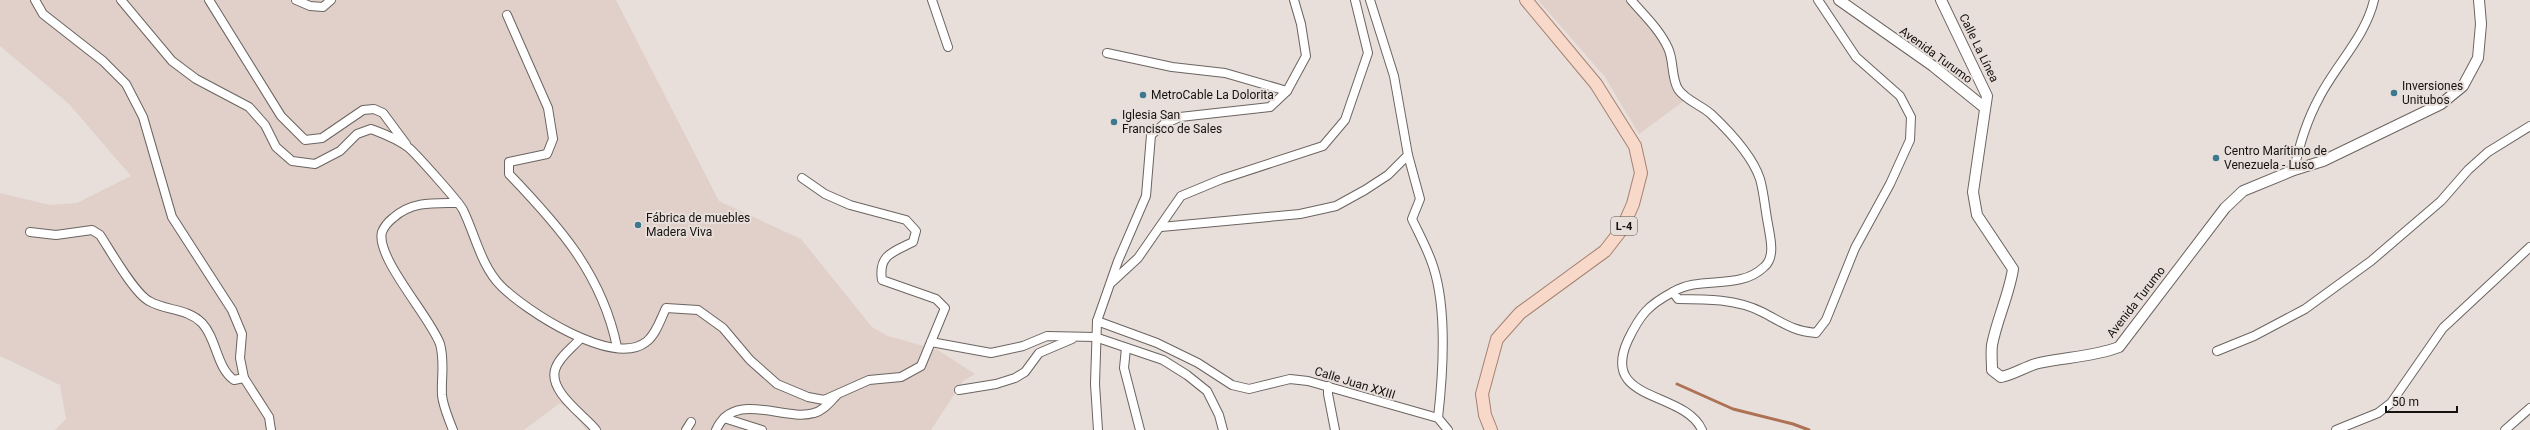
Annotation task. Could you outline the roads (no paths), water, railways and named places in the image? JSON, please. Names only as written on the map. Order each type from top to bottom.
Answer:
[{"type":"main road","name":"L-4","points":[[1491,430],[1485,415],[1482,394],[1497,339],[1520,313],[1605,251],[1622,229],[1633,204],[1641,173],[1635,146],[1596,84],[1526,0]]},
{"type":"street","points":[[35,0],[43,14],[103,61],[126,84],[143,117],[172,217],[232,310],[242,334],[240,358],[244,378],[269,417],[271,430]]},
{"type":"street","points":[[121,0],[172,61],[196,79],[249,107],[265,125],[276,147],[292,161],[315,164],[340,151],[357,134],[371,129],[390,136],[409,148]]},
{"type":"street","points":[[209,0],[281,116],[305,140],[322,138],[363,110],[374,109],[383,113],[409,148],[462,208],[482,255],[500,284],[527,308],[580,339],[617,347],[631,348],[646,342],[657,328],[666,308],[698,310],[723,328],[750,360],[777,384],[808,397],[824,400],[869,380],[901,377],[921,366],[945,308],[936,299],[882,280],[880,268],[884,259],[913,242],[916,231],[906,220],[850,205],[825,194],[802,178]]},
{"type":"street","points":[[296,0],[310,6],[323,7],[332,0]]},
{"type":"street","points":[[932,0],[948,47]]},
{"type":"street","points":[[1098,430],[1094,384],[1095,337],[1097,321],[1110,283],[1146,196],[1151,135],[1164,124],[1180,117],[1270,107],[1287,91],[1306,56],[1301,24],[1294,0]]},
{"type":"street","points":[[1110,283],[1138,258],[1161,227],[1169,212],[1181,196],[1222,179],[1323,146],[1345,120],[1368,53],[1355,0]]},
{"type":"street","points":[[1370,0],[1394,76],[1408,155],[1420,199],[1412,219],[1434,267],[1440,298],[1442,360],[1438,418],[1448,430]]},
{"type":"street","points":[[1631,0],[1659,33],[1669,48],[1676,87],[1682,94],[1703,107],[1720,122],[1754,166],[1760,179],[1772,241],[1770,258],[1765,267],[1742,280],[1683,286],[1652,303],[1637,322],[1623,351],[1621,366],[1632,386],[1686,411],[1698,420],[1702,430]]},
{"type":"street","points":[[1673,292],[1678,299],[1728,301],[1761,311],[1789,328],[1806,332],[1816,333],[1826,320],[1855,248],[1890,184],[1910,140],[1911,117],[1900,96],[1856,58],[1818,0]]},
{"type":"street","name":"Avenida Turumo","points":[[1839,0],[1933,66],[1985,108],[1973,192],[1976,215],[2013,269],[2010,289],[1998,321],[1992,346],[1992,370],[2001,376],[2013,374],[2037,364],[2059,359],[2097,356],[2119,348],[2225,208],[2243,191],[2294,170]]},
{"type":"street","name":"Calle La Línea","points":[[1941,0],[1984,84],[1987,96],[1985,108]]},
{"type":"street","points":[[2374,0],[2362,27],[2318,98],[2298,150],[2294,170],[2322,161],[2385,132],[2441,104],[2463,86],[2478,58],[2481,24],[2480,0]]},
{"type":"street","points":[[507,15],[548,108],[553,139],[547,154],[509,162],[508,174],[556,224],[576,252],[604,301],[617,347]]},
{"type":"street","points":[[1107,53],[1172,67],[1225,73],[1287,91]]},
{"type":"street","points":[[2217,351],[2254,336],[2305,309],[2371,261],[2441,201],[2468,170],[2488,152],[2530,126]]},
{"type":"street","points":[[1161,227],[1300,214],[1336,206],[1388,175],[1408,155]]},
{"type":"street","points":[[453,430],[442,397],[444,364],[440,344],[429,322],[398,278],[385,249],[382,233],[388,222],[402,210],[421,203],[458,203]]},
{"type":"street","points":[[30,232],[56,235],[92,230],[100,234],[138,291],[148,301],[187,312],[201,323],[212,337],[227,376],[234,380],[244,378]]},
{"type":"street","points":[[2336,430],[2378,413],[2391,403],[2443,328],[2530,246]]},
{"type":"street","name":"Calle Juan XXIII","points":[[1097,321],[1157,342],[1198,363],[1232,384],[1250,389],[1290,379],[1328,386],[1402,410],[1438,418]]},
{"type":"street","points":[[931,342],[992,353],[1023,346],[1047,336],[1074,338],[1095,337],[1163,360],[1207,391],[1219,415],[1223,430]]},
{"type":"street","points":[[959,390],[996,384],[1015,378],[1025,372],[1039,353],[1074,338]]},
{"type":"street","points":[[580,339],[561,359],[555,371],[555,381],[564,398],[596,430]]},
{"type":"street","points":[[1126,348],[1124,368],[1140,430]]},
{"type":"street","points":[[1328,386],[1328,394],[1335,430]]},
{"type":"street","points":[[716,430],[724,418],[734,411],[753,409],[804,415],[816,413],[838,394]]},
{"type":"street","points":[[2505,430],[2530,408]]},
{"type":"street","points":[[724,418],[762,430]]},
{"type":"street","points":[[686,430],[691,422]]},
{"type":"waterway","points":[[1677,384],[1733,409],[1793,424],[1809,430]]},
{"type":"place","name":"Inversiones Unitubos","points":[[2394,93]]},
{"type":"place","name":"MetroCable La Dolorita","points":[[1143,95]]},
{"type":"place","name":"Iglesia San Francisco de Sales","points":[[1114,122]]},
{"type":"place","name":"Centro Marítimo de Venezuela - Luso","points":[[2216,158]]},
{"type":"place","name":"Fábrica de muebles Madera Viva","points":[[638,225]]}]
